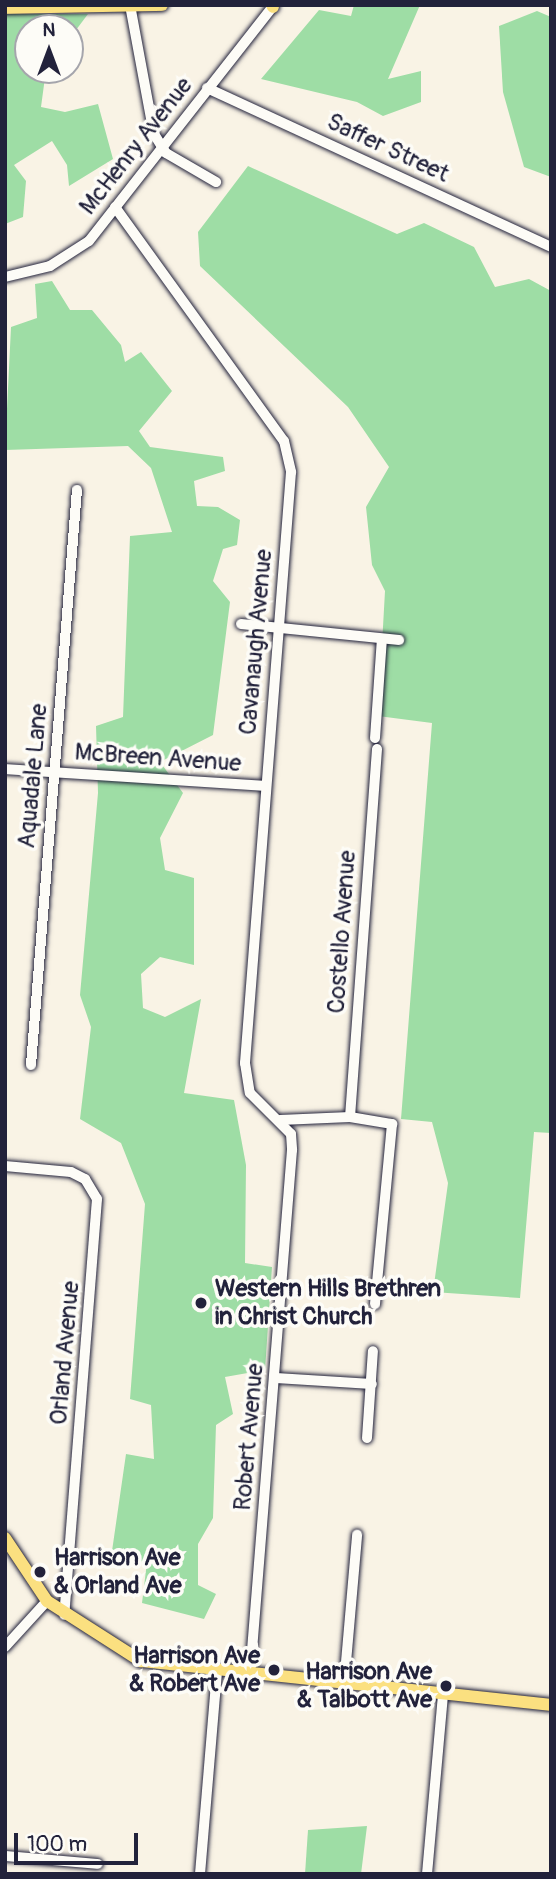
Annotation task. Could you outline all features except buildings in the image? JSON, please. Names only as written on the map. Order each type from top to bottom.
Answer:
[{"type":"main road","points":[[5,8],[162,5]]},
{"type":"main road","points":[[5,1538],[47,1601],[64,1616],[141,1661],[217,1674],[551,1705]]},
{"type":"street","name":"McHenry Avenue","points":[[5,276],[64,259],[89,241],[159,145],[273,6]]},
{"type":"street","points":[[131,7],[159,145],[216,182]]},
{"type":"street","name":"Saffer Street","points":[[208,88],[551,247]]},
{"type":"street","name":"Cavanaugh Avenue","points":[[115,207],[284,441],[290,472],[245,1074],[256,1103],[280,1120]]},
{"type":"street","name":"Aquadale Lane","points":[[32,1065],[77,490]]},
{"type":"street","points":[[242,624],[399,640]]},
{"type":"street","points":[[375,738],[382,639]]},
{"type":"street","name":"Costello Avenue","points":[[350,1117],[377,749]]},
{"type":"street","name":"McBreen Avenue","points":[[5,769],[265,786]]},
{"type":"street","points":[[280,1120],[350,1117],[392,1124],[375,1304]]},
{"type":"street","name":"Robert Avenue","points":[[250,1676],[276,1378],[292,1150],[291,1134],[280,1120]]},
{"type":"street","name":"Orland Avenue","points":[[5,1166],[78,1175],[94,1192],[98,1207],[64,1616]]},
{"type":"street","points":[[366,1438],[373,1351]]},
{"type":"street","points":[[276,1378],[372,1384]]},
{"type":"street","points":[[344,1685],[357,1535]]},
{"type":"street","points":[[5,1647],[47,1601]]},
{"type":"street","points":[[200,1874],[217,1674]]},
{"type":"street","points":[[427,1874],[443,1695]]},
{"type":"street","points":[[5,1856],[98,1864]]},
{"type":"green space","points":[[354,5],[420,5],[388,79],[421,71],[421,102],[383,116],[357,102],[261,79],[319,10],[351,16]]},
{"type":"green space","points":[[537,11],[551,17],[551,177],[524,167],[503,92],[499,26]]},
{"type":"green space","points":[[5,14],[14,14],[14,84],[44,84],[41,107],[65,112],[98,104],[113,159],[69,186],[67,165],[52,141],[14,165],[26,181],[23,217],[5,224]]},
{"type":"green space","points":[[248,166],[397,234],[424,223],[474,247],[495,287],[529,279],[551,291],[551,1133],[534,1132],[520,1298],[433,1292],[448,1183],[432,1122],[401,1119],[432,723],[378,716],[385,591],[372,565],[366,507],[389,467],[348,407],[200,266],[198,232]]},
{"type":"green space","points":[[52,281],[70,310],[92,310],[121,345],[125,362],[141,352],[172,391],[139,431],[150,447],[223,457],[225,471],[194,481],[197,506],[218,507],[240,520],[237,545],[223,549],[213,581],[230,602],[213,735],[160,762],[183,793],[160,838],[165,870],[194,878],[194,965],[160,957],[141,974],[143,1008],[165,1017],[201,999],[184,1093],[234,1100],[246,1165],[245,1263],[272,1267],[265,1370],[225,1377],[233,1414],[216,1425],[213,1518],[198,1544],[198,1585],[216,1594],[204,1619],[142,1603],[147,1562],[111,1558],[126,1454],[154,1459],[151,1405],[130,1399],[145,1204],[121,1143],[80,1119],[91,1027],[80,995],[98,793],[96,726],[123,717],[130,536],[172,532],[151,468],[128,446],[5,450],[11,327],[37,318],[35,284]]},
{"type":"green space","points":[[367,1826],[361,1874],[305,1874],[308,1830]]},
{"type":"place","name":"Western Hills Brethren in Christ Church","points":[[201,1303]]},
{"type":"place","name":"Harrison Ave & Orland Ave","points":[[40,1572]]},
{"type":"place","name":"Harrison Ave & Robert Ave","points":[[274,1670]]},
{"type":"place","name":"Harrison Ave & Talbott Ave","points":[[446,1686]]}]
